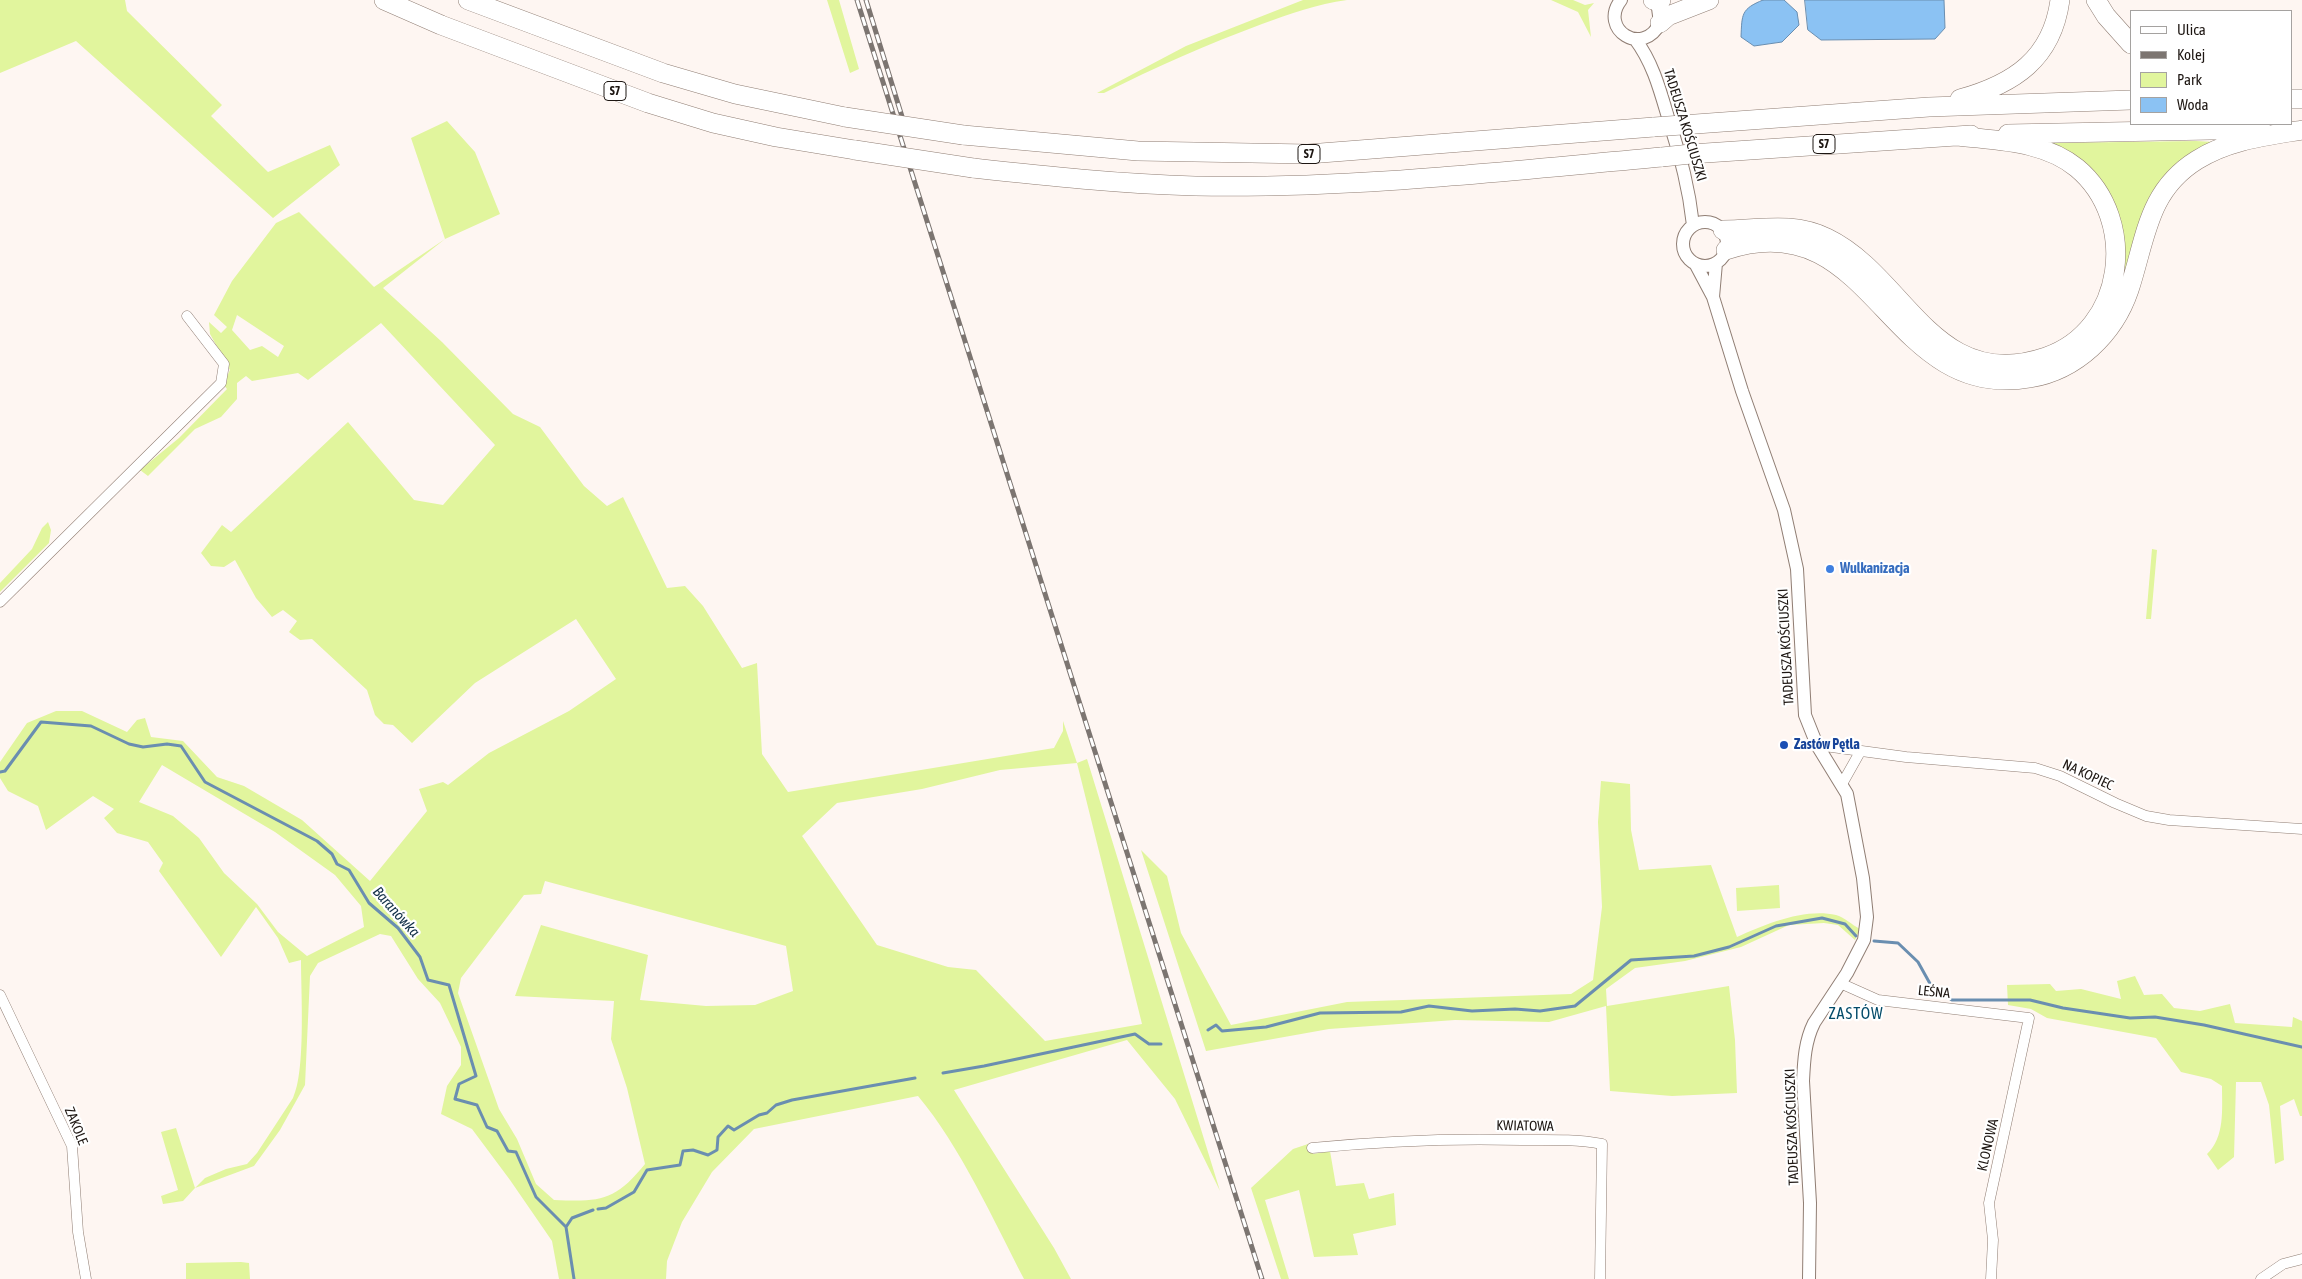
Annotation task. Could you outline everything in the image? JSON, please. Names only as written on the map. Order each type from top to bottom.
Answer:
[{"type":"highway","name":"S7","points":[[384,0],[441,26],[648,103],[722,125],[776,137],[973,168],[1138,184],[1278,185],[1413,178],[1691,154],[1958,136],[2124,130],[2302,130]]},
{"type":"highway","name":"S7","points":[[468,0],[664,73],[735,94],[845,118],[963,135],[1138,151],[1308,154],[1929,107],[2130,100]]},
{"type":"highway","points":[[1653,0],[1662,0]]},
{"type":"highway","points":[[1656,29],[1668,16],[1708,0]]},
{"type":"highway","points":[[1929,107],[1989,90],[2008,81],[2026,68],[2050,36],[2060,0]]},
{"type":"highway","points":[[2096,0],[2106,16],[2130,43]]},
{"type":"highway","points":[[1721,257],[1778,242],[1814,250],[1838,264],[1851,275],[1917,343],[1939,361],[1955,369],[1983,378],[1999,380],[2031,378],[2047,374],[2077,360],[2100,340],[2109,329],[2118,316],[2130,288],[2150,214],[2170,184],[2182,172],[2197,160],[2235,143],[2302,130]]},
{"type":"highway","points":[[1722,230],[1791,227],[1825,237],[1839,244],[1864,264],[1929,332],[1950,348],[1976,359],[1995,363],[2012,364],[2047,356],[2080,336],[2097,316],[2108,297],[2117,263],[2117,243],[2110,213],[2090,181],[2076,168],[2058,156],[2030,145],[1958,136]]},
{"type":"street","name":"TADEUSZA KOŚCIUSZKI","points":[[1652,65],[1658,8],[1653,0]]},
{"type":"street","name":"TADEUSZA KOŚCIUSZKI","points":[[1618,2],[1615,18],[1616,25],[1624,35],[1635,39],[1652,65],[1699,223]]},
{"type":"street","points":[[1635,39],[1644,39],[1656,29]]},
{"type":"street","points":[[1699,223],[1714,224],[1722,230],[1726,237],[1721,257],[1696,265],[1687,257],[1683,246],[1685,234],[1699,223]]},
{"type":"street","name":"TADEUSZA KOŚCIUSZKI","points":[[1713,297],[1721,257]]},
{"type":"street","name":"TADEUSZA KOŚCIUSZKI","points":[[1696,265],[1713,297],[1742,391],[1784,510],[1792,541],[1800,606],[1804,706],[1808,727],[1842,784],[1851,806],[1863,878],[1866,917],[1860,949],[1814,1022],[1808,1035],[1804,1056],[1803,1081],[1811,1232],[1809,1279]]},
{"type":"street","points":[[3,599],[221,383],[224,364],[188,316]]},
{"type":"street","name":"NA KOPIEC","points":[[1817,745],[1860,752],[2035,768],[2060,776],[2114,803],[2146,816],[2169,820],[2302,830]]},
{"type":"street","points":[[1842,784],[1860,752]]},
{"type":"street","name":"LEŚNA","points":[[1840,983],[1878,1000],[2029,1018]]},
{"type":"street","name":"ZAKOLE","points":[[0,995],[72,1146],[78,1232],[86,1279]]},
{"type":"street","name":"KLONOWA","points":[[1991,1279],[1993,1240],[1988,1203],[2029,1018]]},
{"type":"street","name":"KWIATOWA","points":[[1312,1148],[1391,1141],[1481,1139],[1584,1141],[1602,1144],[1600,1279]]},
{"type":"street","points":[[2261,1279],[2283,1264],[2302,1260]]},
{"type":"green space","points":[[0,0],[125,0],[127,11],[222,105],[211,116],[268,172],[330,145],[340,165],[273,218],[76,41],[0,73]]},
{"type":"green space","points":[[827,0],[839,0],[859,69],[850,73]]},
{"type":"green space","points":[[1303,0],[1347,0],[1314,7],[1262,24],[1182,56],[1104,93],[1097,93],[1186,46]]},
{"type":"green space","points":[[1551,0],[1573,0],[1585,5],[1594,3],[1588,10],[1591,37],[1578,12]]},
{"type":"green space","points":[[447,121],[475,152],[500,214],[445,239],[411,138]]},
{"type":"green space","points":[[2214,142],[2182,162],[2116,301],[2123,273],[2124,238],[2050,143]]},
{"type":"green space","points":[[299,212],[374,287],[445,239],[383,288],[442,342],[513,414],[540,427],[584,486],[607,506],[623,497],[667,588],[685,586],[703,606],[742,668],[757,663],[762,754],[788,792],[1054,748],[1063,731],[1063,721],[1077,763],[1087,759],[1220,1191],[1175,1099],[1127,1040],[954,1090],[1054,1248],[1071,1279],[1024,1279],[962,1161],[918,1096],[754,1129],[712,1172],[682,1222],[667,1261],[666,1279],[559,1279],[552,1241],[510,1180],[472,1129],[441,1114],[447,1086],[461,1065],[461,1047],[440,1003],[418,979],[391,936],[380,934],[318,963],[310,976],[305,1085],[280,1130],[254,1166],[195,1188],[205,1178],[226,1169],[247,1164],[257,1153],[293,1098],[300,1070],[301,960],[289,963],[278,938],[256,907],[221,957],[159,871],[163,863],[148,842],[117,833],[104,818],[114,809],[93,796],[46,830],[38,806],[8,791],[0,778],[0,762],[27,723],[56,711],[82,711],[127,732],[137,720],[145,718],[151,737],[183,741],[217,777],[244,786],[302,820],[370,881],[427,811],[419,789],[443,782],[448,785],[489,753],[569,711],[616,679],[576,619],[475,683],[412,743],[393,725],[384,724],[375,715],[367,690],[312,639],[300,640],[289,632],[297,621],[283,610],[272,617],[256,598],[235,560],[224,567],[211,566],[201,553],[222,525],[231,532],[348,422],[414,500],[443,505],[495,445],[381,323],[308,380],[298,373],[252,381],[246,376],[237,383],[237,399],[221,417],[195,429],[148,476],[140,470],[179,438],[227,389],[223,384],[230,370],[210,334],[209,322],[221,333],[227,327],[214,315],[232,281],[276,223]],"holes":[[[237,315],[284,346],[278,357],[262,346],[250,350],[232,330]],[[1077,763],[1142,1024],[1045,1041],[976,970],[948,967],[877,945],[802,836],[837,803],[922,789],[1000,770]],[[162,765],[275,832],[335,875],[361,906],[364,927],[307,956],[278,932],[257,904],[224,873],[199,838],[173,816],[139,802]],[[545,881],[786,946],[793,991],[755,1005],[706,1006],[640,1000],[648,955],[541,925],[515,996],[614,1001],[611,1039],[627,1088],[645,1164],[625,1186],[606,1197],[596,1199],[554,1200],[536,1184],[517,1139],[499,1109],[458,993],[461,978],[524,895],[541,894]]]},
{"type":"green space","points":[[48,522],[51,530],[49,543],[0,592],[0,583],[32,549],[42,528]]},
{"type":"green space","points":[[2152,549],[2157,550],[2151,619],[2146,619]]},
{"type":"green space","points":[[1601,781],[1630,784],[1631,830],[1639,870],[1711,865],[1737,937],[1785,918],[1824,913],[1842,917],[1860,929],[1855,940],[1838,925],[1824,923],[1789,925],[1741,947],[1685,961],[1635,968],[1606,989],[1607,1006],[1729,986],[1735,1040],[1737,1093],[1672,1096],[1610,1091],[1606,1006],[1549,1022],[1455,1020],[1329,1029],[1206,1051],[1141,850],[1167,876],[1181,933],[1231,1025],[1347,1002],[1571,994],[1593,980],[1602,907],[1598,822]]},
{"type":"green space","points":[[1779,885],[1780,908],[1737,911],[1736,888]]},
{"type":"green space","points":[[2135,976],[2144,995],[2162,994],[2174,1008],[2200,1011],[2230,1004],[2235,1023],[2292,1027],[2293,1017],[2302,1021],[2302,1116],[2300,1116],[2294,1099],[2280,1106],[2284,1160],[2275,1164],[2269,1105],[2261,1082],[2236,1082],[2234,1157],[2218,1170],[2207,1154],[2217,1140],[2220,1131],[2222,1086],[2211,1079],[2181,1072],[2156,1038],[2047,1018],[2031,1009],[2008,1005],[2007,985],[2050,984],[2056,991],[2081,989],[2121,999],[2117,981]]},
{"type":"green space","points":[[176,1128],[195,1188],[183,1201],[163,1204],[161,1196],[178,1190],[161,1132]]},
{"type":"green space","points":[[1311,1143],[1313,1154],[1330,1151],[1336,1186],[1364,1183],[1369,1199],[1394,1193],[1396,1225],[1353,1234],[1358,1255],[1314,1257],[1299,1190],[1265,1200],[1289,1279],[1281,1279],[1251,1188],[1293,1149]]},
{"type":"green space","points":[[186,1263],[249,1263],[250,1279],[186,1279]]},
{"type":"water","points":[[1763,0],[1784,0],[1797,12],[1799,25],[1782,42],[1754,46],[1741,37],[1742,23],[1744,13],[1750,6]]},
{"type":"water","points":[[1805,0],[1944,0],[1945,28],[1935,39],[1821,40],[1808,30]]},
{"type":"waterway","name":"Baranówka","points":[[0,772],[5,771],[41,722],[91,726],[129,744],[143,747],[167,744],[181,746],[205,782],[317,841],[332,854],[337,864],[349,870],[369,903],[398,928],[420,957],[428,980],[449,985],[476,1076],[459,1084],[455,1099],[477,1105],[487,1127],[497,1131],[508,1151],[516,1152],[536,1197],[566,1227],[574,1279]]},
{"type":"waterway","points":[[1208,1030],[1216,1025],[1222,1031],[1266,1027],[1320,1013],[1401,1012],[1429,1006],[1472,1011],[1515,1009],[1540,1011],[1575,1006],[1631,960],[1694,956],[1729,947],[1776,926],[1822,918],[1845,924],[1856,936]]},
{"type":"waterway","points":[[1874,941],[1898,943],[1918,962],[1933,989],[1952,1000],[2030,1000],[2063,1008],[2130,1018],[2155,1017],[2204,1025],[2302,1047]]},
{"type":"waterway","points":[[943,1073],[1135,1034],[1149,1044],[1161,1044]]},
{"type":"waterway","points":[[598,1209],[606,1208],[634,1192],[647,1170],[680,1165],[683,1151],[693,1150],[708,1155],[717,1150],[718,1137],[728,1126],[734,1130],[759,1115],[767,1113],[776,1105],[792,1100],[915,1078]]},
{"type":"waterway","points":[[566,1227],[572,1218],[593,1210]]},
{"type":"railway","points":[[857,0],[1262,1279]]},
{"type":"railway","points":[[866,0],[904,123]]},
{"type":"place","name":"Wulkanizacja","points":[[1830,569]]},
{"type":"place","name":"Zastów Pętla","points":[[1784,745]]},
{"type":"district","name":"ZASTÓW","points":[[1856,1014]]}]
